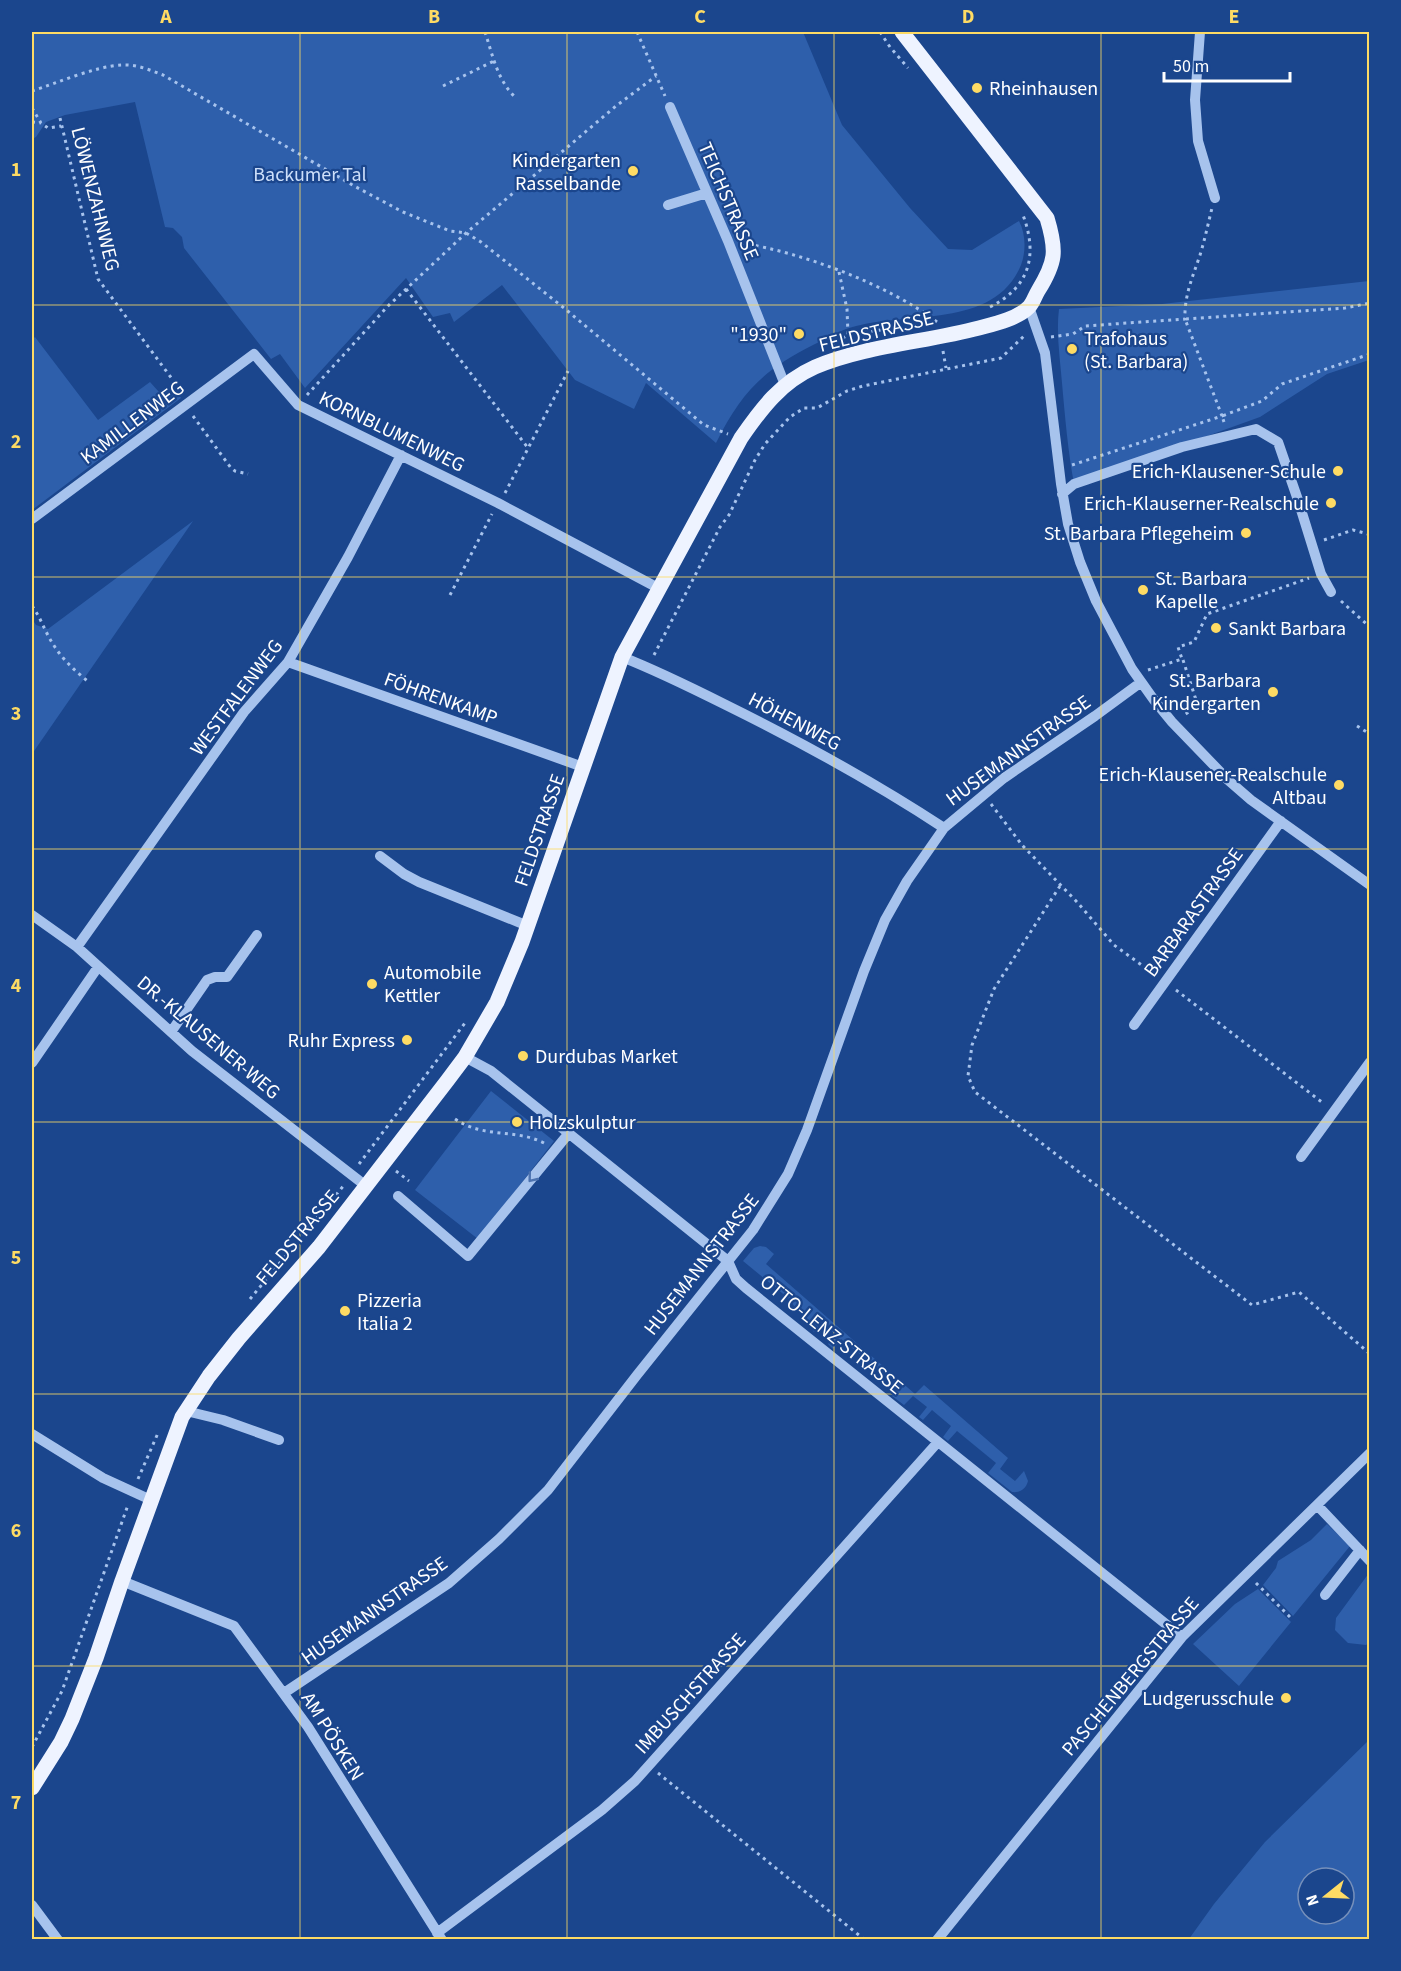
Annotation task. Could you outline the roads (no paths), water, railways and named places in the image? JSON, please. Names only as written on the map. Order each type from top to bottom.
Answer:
[{"type":"main road","points":[[902,32],[1047,218],[1054,255],[1050,272],[1029,307]]},
{"type":"main road","name":"FELDSTRASSE","points":[[32,1788],[61,1742],[72,1719],[96,1658],[151,1500],[186,1411],[209,1376],[319,1246],[465,1057],[497,1002],[528,926],[622,657],[660,589],[733,436],[785,385],[816,367],[939,329],[998,322],[1029,307]]},
{"type":"street","points":[[1200,32],[1195,100],[1198,141],[1215,198]]},
{"type":"street","name":"TEICHSTRASSE","points":[[670,107],[728,241],[785,385]]},
{"type":"street","points":[[668,205],[707,193]]},
{"type":"street","points":[[1029,307],[1045,353],[1062,494],[1068,524],[1096,601],[1138,678],[1172,722],[1228,780],[1370,885]]},
{"type":"street","name":"KAMILLENWEG","points":[[32,519],[254,354]]},
{"type":"street","name":"KORNBLUMENWEG","points":[[254,354],[298,405],[498,503],[660,589]]},
{"type":"street","points":[[1062,494],[1074,484],[1182,447],[1256,429],[1278,442],[1321,574],[1331,592]]},
{"type":"street","name":"WESTFALENWEG","points":[[77,947],[244,712],[288,662],[348,557],[401,456]]},
{"type":"street","name":"HÖHENWEG","points":[[622,657],[652,669],[782,733],[897,797],[944,828]]},
{"type":"street","name":"FÖHRENKAMP","points":[[288,662],[583,768]]},
{"type":"street","name":"HUSEMANNSTRASSE","points":[[284,1693],[449,1583],[500,1539],[548,1490],[760,1221],[788,1174],[807,1130],[860,982],[885,921],[907,881],[944,828],[1004,778],[1095,716],[1138,678]]},
{"type":"street","name":"BARBARASTRASSE","points":[[1134,1025],[1281,821]]},
{"type":"street","points":[[380,856],[419,882],[528,926]]},
{"type":"street","name":"DR.-KLAUSENER-WEG","points":[[32,915],[77,947],[201,1059],[366,1186]]},
{"type":"street","points":[[171,1032],[207,980],[227,976],[257,935]]},
{"type":"street","points":[[32,1063],[98,967]]},
{"type":"street","name":"OTTO-LENZ-STRASSE","points":[[465,1057],[490,1071],[728,1261],[736,1279],[1182,1637]]},
{"type":"street","points":[[1301,1157],[1370,1062]]},
{"type":"street","points":[[398,1196],[468,1256],[569,1133]]},
{"type":"street","points":[[186,1411],[223,1420],[279,1440]]},
{"type":"street","points":[[32,1434],[93,1473],[151,1500]]},
{"type":"street","name":"IMBUSCHSTRASSE","points":[[439,1936],[602,1810],[649,1766],[938,1442]]},
{"type":"street","name":"PASCHENBERGSTRASSE","points":[[937,1940],[1182,1637],[1370,1453]]},
{"type":"street","points":[[1317,1504],[1370,1560]]},
{"type":"street","points":[[1325,1595],[1360,1550]]},
{"type":"street","name":"AM PÖSKEN","points":[[122,1581],[234,1626],[284,1693],[439,1936]]},
{"type":"street","points":[[32,1905],[58,1940]]},
{"type":"place","name":"Rheinhausen","points":[[977,88]]},
{"type":"place","name":"Kindergarten Rasselbande","points":[[633,171]]},
{"type":"place","name":"\"1930\"","points":[[799,334]]},
{"type":"place","name":"Trafohaus (St. Barbara)","points":[[1072,349]]},
{"type":"place","name":"Erich-Klausener-Schule","points":[[1338,471]]},
{"type":"place","name":"Erich-Klauserner-Realschule","points":[[1331,503]]},
{"type":"place","name":"St. Barbara Pflegeheim","points":[[1246,533]]},
{"type":"place","name":"St. Barbara Kapelle","points":[[1143,590]]},
{"type":"place","name":"Sankt Barbara","points":[[1216,628]]},
{"type":"place","name":"St. Barbara Kindergarten","points":[[1273,692]]},
{"type":"place","name":"Erich-Klausener-Realschule Altbau","points":[[1339,785]]},
{"type":"place","name":"Automobile Kettler","points":[[372,984]]},
{"type":"place","name":"Ruhr Express","points":[[407,1040]]},
{"type":"place","name":"Durdubas Market","points":[[523,1056]]},
{"type":"place","name":"Holzskulptur","points":[[517,1122]]},
{"type":"place","name":"Pizzeria Italia 2","points":[[345,1311]]},
{"type":"place","name":"Ludgerusschule","points":[[1286,1698]]},
{"type":"park label","name":"Backumer Tal","points":[[310,174]]}]
